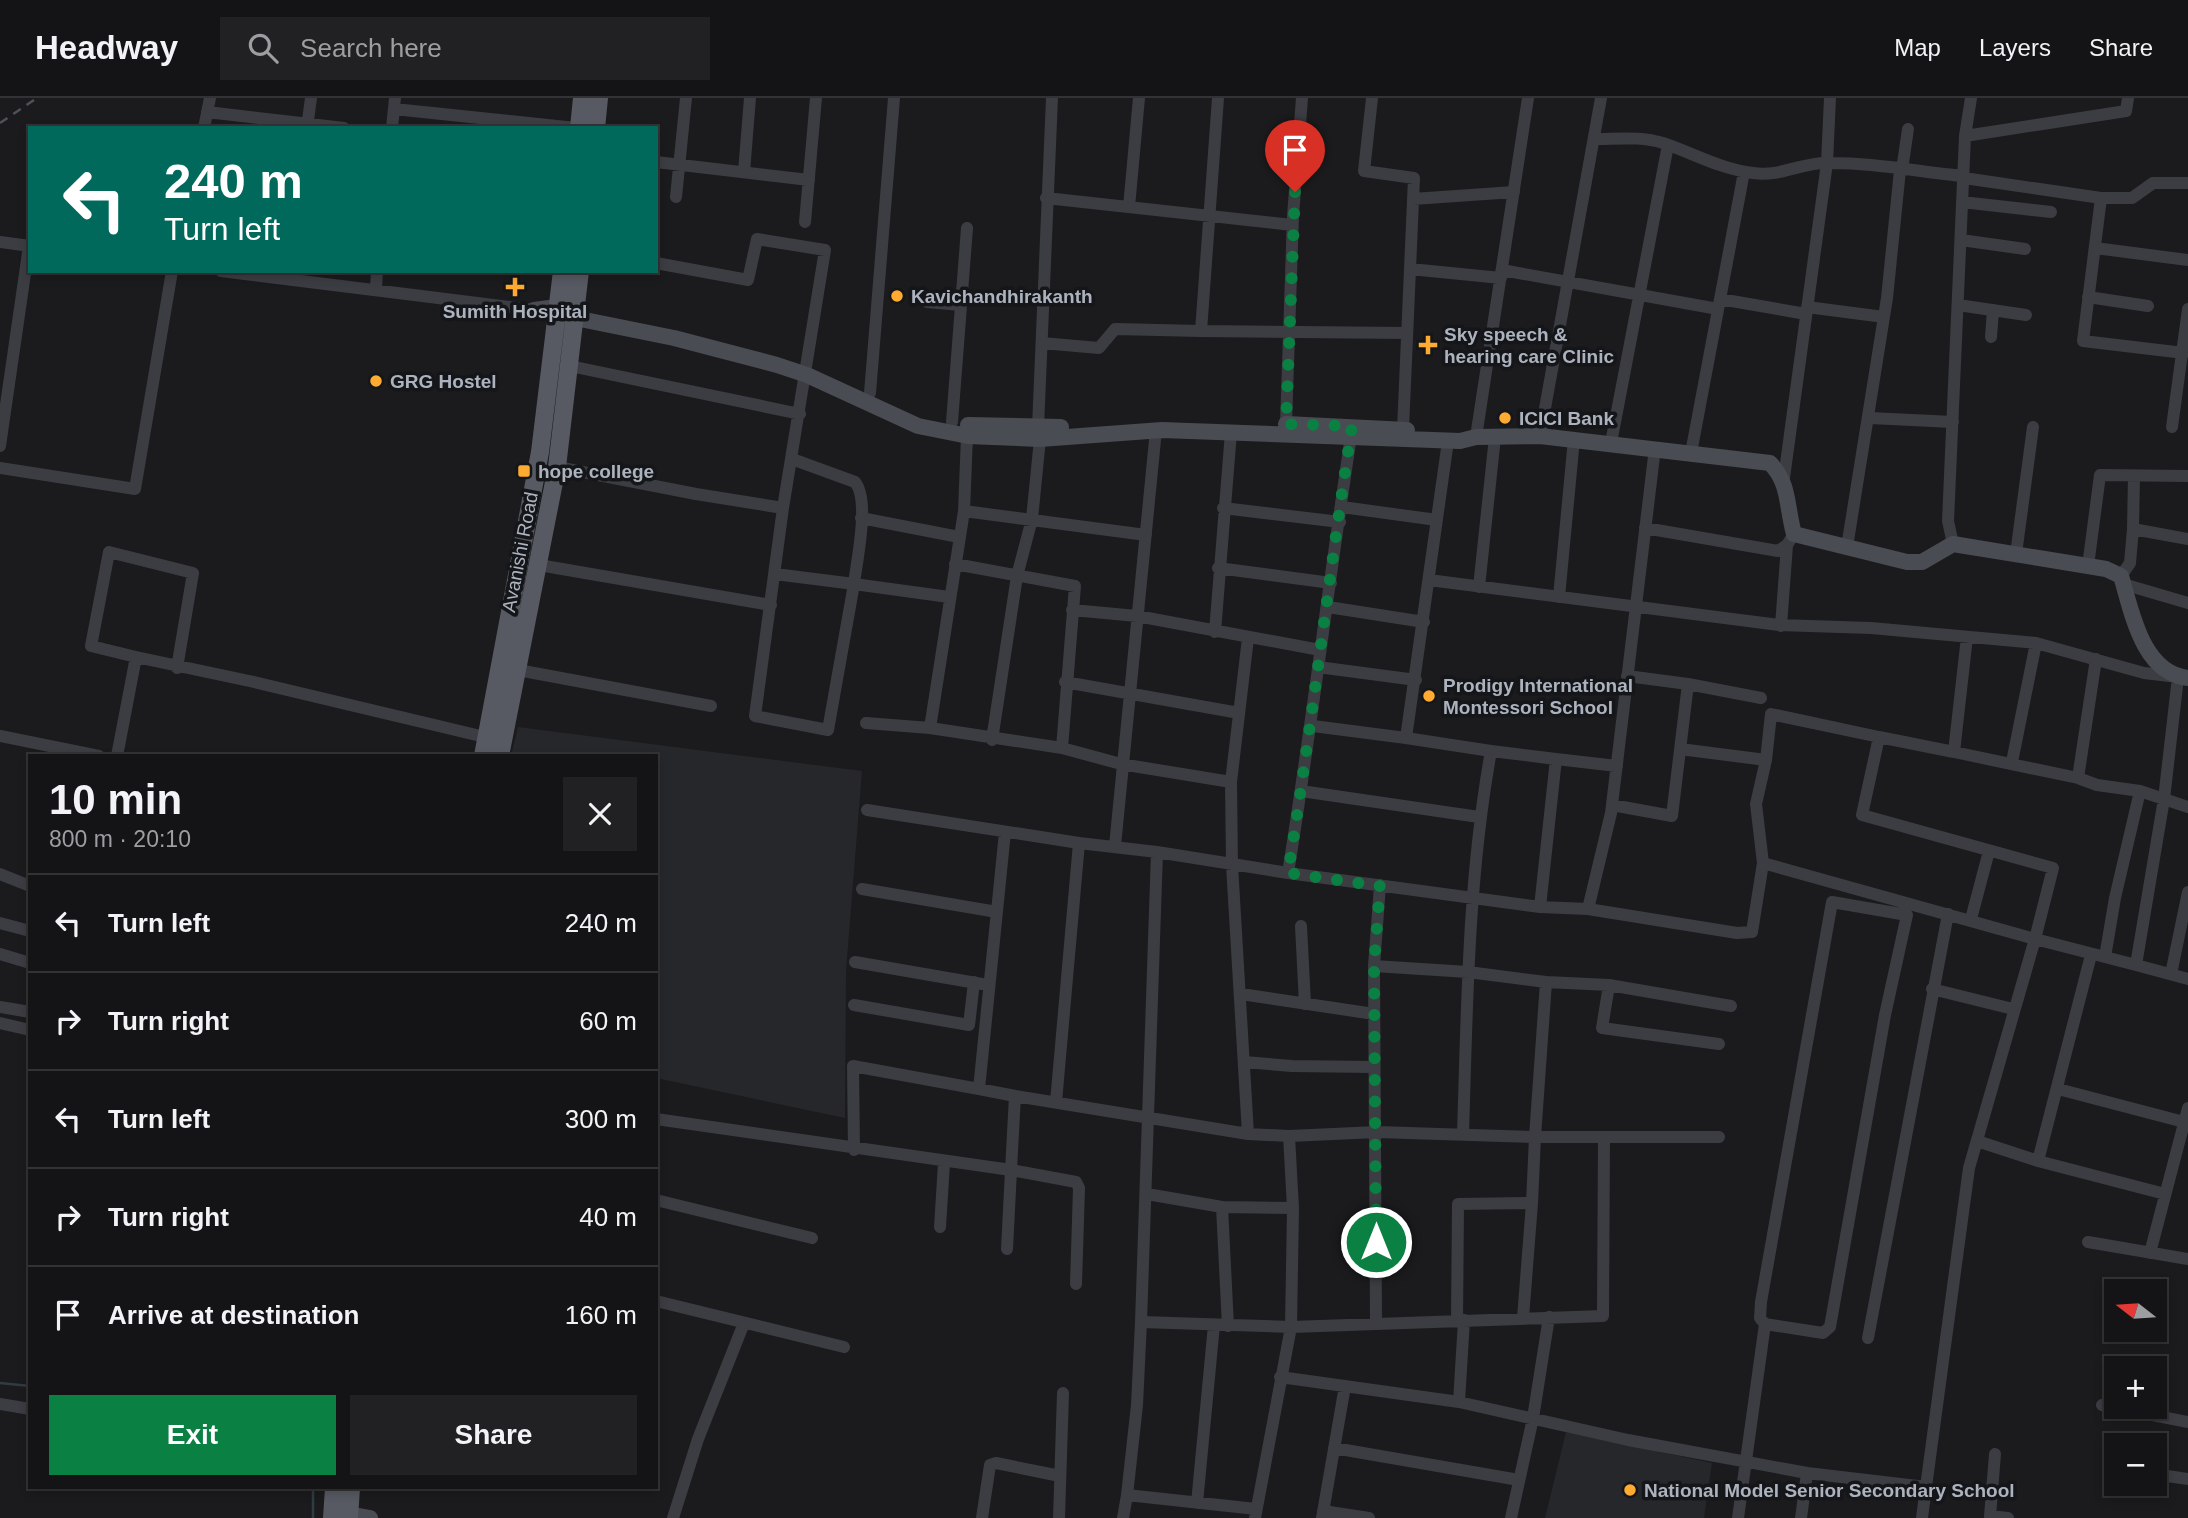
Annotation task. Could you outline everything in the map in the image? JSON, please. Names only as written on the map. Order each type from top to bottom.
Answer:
[{"type":"main road","points":[[578,126],[582,98]]},
{"type":"main road","points":[[596,126],[599,98]]},
{"type":"main road","points":[[485,754],[540,452],[562,273]]},
{"type":"main road","name":"Avanishi Road","points":[[500,754],[557,467],[580,273]]},
{"type":"main road","points":[[526,533],[544,536]]},
{"type":"main road","points":[[334,1489],[340,1517]]},
{"type":"main road","points":[[340,1517],[351,1489]]},
{"type":"street","points":[[204,126],[211,98]]},
{"type":"street","points":[[207,112],[307,126],[311,98]]},
{"type":"street","points":[[676,197],[686,98]]},
{"type":"street","points":[[744,172],[750,98]]},
{"type":"street","points":[[805,222],[817,98]]},
{"type":"street","points":[[870,393],[894,98]]},
{"type":"street","points":[[992,740],[1017,576],[1032,519],[1039,433],[1046,198],[1052,98]]},
{"type":"street","points":[[1129,207],[1139,98]]},
{"type":"street","points":[[1201,331],[1218,98]]},
{"type":"street","points":[[1286,424],[1292,225],[1302,98]]},
{"type":"street","points":[[1372,98],[1364,171],[1414,178],[1403,429]]},
{"type":"street","points":[[1476,437],[1528,98]]},
{"type":"street","points":[[1540,436],[1601,98]]},
{"type":"street","points":[[1781,626],[1790,540],[1784,478],[1827,163],[1830,98]]},
{"type":"street","points":[[1953,544],[1948,521],[1965,136],[1970,98]]},
{"type":"street","points":[[1965,136],[2126,111],[2129,98]]},
{"type":"street","points":[[392,126],[394,104],[563,126]]},
{"type":"street","points":[[1847,547],[1870,418],[1908,129]]},
{"type":"street","points":[[1594,139],[1642,139],[1668,145],[1705,162],[1744,172],[1789,173],[1800,165],[1827,163],[1964,177],[2101,198],[2132,198],[2153,183],[2188,183]]},
{"type":"street","points":[[1611,443],[1668,145]]},
{"type":"street","points":[[658,162],[809,180]]},
{"type":"street","points":[[1691,453],[1744,172]]},
{"type":"street","points":[[1413,199],[1514,192]]},
{"type":"street","points":[[1046,198],[1292,225]]},
{"type":"street","points":[[2101,198],[2083,341],[2184,353]]},
{"type":"street","points":[[1962,202],[2051,212]]},
{"type":"street","points":[[952,422],[967,228]]},
{"type":"street","points":[[658,263],[748,280],[757,239],[825,250],[783,508],[755,716],[828,730],[854,584],[862,518],[860,488],[855,482],[792,459]]},
{"type":"street","points":[[1961,240],[2025,249]]},
{"type":"street","points":[[0,242],[28,246]]},
{"type":"street","points":[[2095,248],[2188,260]]},
{"type":"street","points":[[0,446],[28,259]]},
{"type":"street","points":[[1410,269],[1567,280],[1639,296],[1884,317]]},
{"type":"street","points":[[0,468],[135,489],[172,273]]},
{"type":"street","points":[[255,273],[290,275],[556,312]]},
{"type":"street","points":[[376,289],[377,273]]},
{"type":"street","points":[[2088,297],[2148,306]]},
{"type":"street","points":[[927,302],[961,305]]},
{"type":"street","points":[[1958,305],[2026,315]]},
{"type":"street","points":[[2172,427],[2188,309]]},
{"type":"street","points":[[1991,337],[1993,310]]},
{"type":"street","points":[[575,313],[676,328],[806,369],[921,416],[952,422],[1039,433],[1150,420],[1286,424],[1448,441],[1476,437],[1540,436],[1770,463],[1784,478]]},
{"type":"street","points":[[1042,343],[1098,348],[1115,329],[1288,334],[1407,333]]},
{"type":"street","points":[[570,366],[800,414]]},
{"type":"street","points":[[806,369],[918,426],[967,436],[1156,430],[1351,432],[1403,429],[1448,430],[1476,437]]},
{"type":"street","points":[[1870,418],[1953,422]]},
{"type":"street","points":[[2016,554],[2033,427]]},
{"type":"street","points":[[1115,846],[1156,430]]},
{"type":"street","points":[[1215,632],[1218,568],[1231,432]]},
{"type":"street","points":[[1288,873],[1312,726],[1351,432]]},
{"type":"street","points":[[930,728],[964,511],[967,436]]},
{"type":"street","points":[[1479,587],[1495,437]]},
{"type":"street","points":[[1559,597],[1574,439]]},
{"type":"street","points":[[1406,738],[1448,441]]},
{"type":"street","points":[[1588,909],[1612,805],[1655,448]]},
{"type":"street","points":[[557,467],[783,508]]},
{"type":"street","points":[[2088,566],[2100,475],[2188,476]]},
{"type":"street","points":[[2134,476],[2130,562],[2122,580],[2143,643],[2158,665],[2183,678]]},
{"type":"street","points":[[1342,507],[1437,520]]},
{"type":"street","points":[[1223,508],[1340,522]]},
{"type":"street","points":[[964,511],[1146,535]]},
{"type":"street","points":[[862,518],[959,537]]},
{"type":"street","points":[[1645,528],[1778,551],[1790,540],[1847,547],[1907,562],[1922,562],[1953,544],[2106,569],[2122,580],[2188,603]]},
{"type":"street","points":[[2133,529],[2188,539]]},
{"type":"street","points":[[177,668],[194,573],[108,552],[91,646],[177,668],[254,682],[489,738]]},
{"type":"street","points":[[956,564],[1075,586],[1065,682],[1062,748]]},
{"type":"street","points":[[539,565],[771,605]]},
{"type":"street","points":[[1218,568],[1331,583]]},
{"type":"street","points":[[775,574],[949,597]]},
{"type":"street","points":[[1429,580],[1781,626],[1871,628],[2036,643],[2144,673],[2183,678]]},
{"type":"street","points":[[1328,607],[1424,622]]},
{"type":"street","points":[[1072,610],[1137,616],[1320,650]]},
{"type":"street","points":[[1954,752],[1967,637]]},
{"type":"street","points":[[1248,638],[1231,782],[1232,865],[1248,1133]]},
{"type":"street","points":[[2012,762],[2036,643]]},
{"type":"street","points":[[117,754],[136,657]]},
{"type":"street","points":[[2078,779],[2096,659]]},
{"type":"street","points":[[1318,667],[1416,680]]},
{"type":"street","points":[[518,670],[711,706]]},
{"type":"street","points":[[1627,676],[1761,698]]},
{"type":"street","points":[[2136,965],[2183,678]]},
{"type":"street","points":[[1065,682],[1239,713]]},
{"type":"street","points":[[1612,805],[1672,816],[1688,684]]},
{"type":"street","points":[[867,810],[1380,886],[1540,907],[1588,909],[1752,932],[1763,863],[1756,804],[1766,760],[1771,714],[2012,762],[2097,785],[2140,791],[2188,807]]},
{"type":"street","points":[[866,723],[930,728],[992,740],[1062,748],[1121,764],[1231,782]]},
{"type":"street","points":[[1312,726],[1617,766]]},
{"type":"street","points":[[0,736],[89,754]]},
{"type":"street","points":[[1879,737],[1862,815],[2053,868],[1969,1168],[1922,1518]]},
{"type":"street","points":[[1681,749],[1766,760]]},
{"type":"street","points":[[1463,1135],[1471,898],[1479,817],[1491,751]]},
{"type":"street","points":[[1540,907],[1556,759]]},
{"type":"street","points":[[1301,791],[1479,817]]},
{"type":"street","points":[[2105,957],[2115,898],[2140,791]]},
{"type":"street","points":[[979,1089],[1005,832]]},
{"type":"street","points":[[1056,1102],[1079,843]]},
{"type":"street","points":[[1971,919],[1989,851]]},
{"type":"street","points":[[1123,1518],[1138,1405],[1157,852]]},
{"type":"street","points":[[1763,863],[1971,919],[2035,940],[2188,979]]},
{"type":"street","points":[[0,874],[28,885]]},
{"type":"street","points":[[1376,1324],[1374,966],[1380,886]]},
{"type":"street","points":[[862,889],[997,912]]},
{"type":"street","points":[[2171,974],[2185,930],[2188,892]]},
{"type":"street","points":[[1738,1518],[1748,1462],[1765,1324],[1760,1318],[1761,1302],[1832,902],[1907,915],[1885,1016],[1830,1327],[1824,1333],[1765,1324]]},
{"type":"street","points":[[1868,1338],[1948,914]]},
{"type":"street","points":[[0,923],[28,930]]},
{"type":"street","points":[[1301,926],[1305,1004]]},
{"type":"street","points":[[0,954],[28,963]]},
{"type":"street","points":[[2038,1161],[2091,955]]},
{"type":"street","points":[[855,962],[989,985]]},
{"type":"street","points":[[1374,966],[1609,985],[1731,1006]]},
{"type":"street","points":[[854,1006],[969,1025],[974,982]]},
{"type":"street","points":[[1523,1318],[1546,982]]},
{"type":"street","points":[[1609,985],[1602,1028],[1719,1044]]},
{"type":"street","points":[[1932,989],[2013,1009]]},
{"type":"street","points":[[1241,994],[1374,1014]]},
{"type":"street","points":[[0,1007],[28,1012]]},
{"type":"street","points":[[0,1023],[28,1030]]},
{"type":"street","points":[[1244,1062],[1292,1066],[1374,1067]]},
{"type":"street","points":[[854,1150],[853,1066],[1015,1096],[1248,1133],[1289,1136],[1377,1132],[1604,1139],[1719,1137]]},
{"type":"street","points":[[2058,1088],[2184,1122]]},
{"type":"street","points":[[1007,1250],[1015,1096]]},
{"type":"street","points":[[2150,1253],[2188,1108]]},
{"type":"street","points":[[658,1119],[944,1163],[1011,1170],[1076,1182],[1079,1188],[1076,1283]]},
{"type":"street","points":[[1127,1495],[1256,1513],[1291,1326],[1293,1208],[1289,1136]]},
{"type":"street","points":[[1141,1322],[1291,1326],[1603,1316],[1604,1139]]},
{"type":"street","points":[[1977,1141],[2038,1161],[2165,1194]]},
{"type":"street","points":[[940,1227],[944,1163]]},
{"type":"street","points":[[1147,1194],[1222,1207],[1293,1208]]},
{"type":"street","points":[[658,1200],[812,1238]]},
{"type":"street","points":[[1459,1402],[1461,1321],[1458,1204],[1532,1203]]},
{"type":"street","points":[[1197,1503],[1221,1325],[1222,1207]]},
{"type":"street","points":[[2088,1242],[2188,1259]]},
{"type":"street","points":[[658,1302],[844,1347]]},
{"type":"street","points":[[1511,1518],[1533,1418],[1549,1317]]},
{"type":"street","points":[[673,1518],[698,1439],[744,1324]]},
{"type":"street","points":[[1280,1377],[1459,1402],[1628,1440],[1807,1473],[1926,1487]]},
{"type":"street","points":[[1345,1385],[1323,1515],[1369,1518]]},
{"type":"street","points":[[1059,1518],[1063,1393]]},
{"type":"street","points":[[0,1404],[28,1409]]},
{"type":"street","points":[[2102,1405],[2188,1422]]},
{"type":"street","points":[[1334,1448],[1519,1480]]},
{"type":"street","points":[[1995,1454],[1990,1516],[2008,1518]]},
{"type":"street","points":[[982,1518],[990,1465],[996,1463],[1060,1476]]},
{"type":"street","points":[[1801,1518],[1807,1473]]},
{"type":"street","points":[[2167,1476],[2188,1479]]},
{"type":"street","points":[[340,1517],[370,1518]]},
{"type":"shaded area","points":[[518,727],[862,771],[846,971],[845,1118],[658,1078],[658,754],[511,754]]},
{"type":"shaded area","name":"National Model Senior Secondary School","points":[[1566,1432],[1712,1463],[1704,1518],[1545,1518]]},
{"type":"waterway","points":[[0,1383],[28,1386]]},
{"type":"waterway","points":[[313,1489],[313,1518]]},
{"type":"railway","points":[[0,123],[37,98]]},
{"type":"place","name":"Sumith Hospital","points":[[515,287]]},
{"type":"place","name":"Kavichandhirakanth","points":[[897,296]]},
{"type":"place","name":"Sky speech & hearing care Clinic","points":[[1428,345]]},
{"type":"place","name":"GRG Hostel","points":[[376,381]]},
{"type":"place","name":"ICICI Bank","points":[[1505,418]]},
{"type":"place","name":"hope college","points":[[524,471]]},
{"type":"place","name":"Prodigy International Montessori School","points":[[1429,696]]},
{"type":"place","name":"National Model Senior Secondary School","points":[[1630,1490]]},
{"type":"route","points":[[1295,192],[1286,424],[1352,426],[1320,650],[1312,726],[1288,873],[1380,886],[1374,966],[1376,1242]]}]
